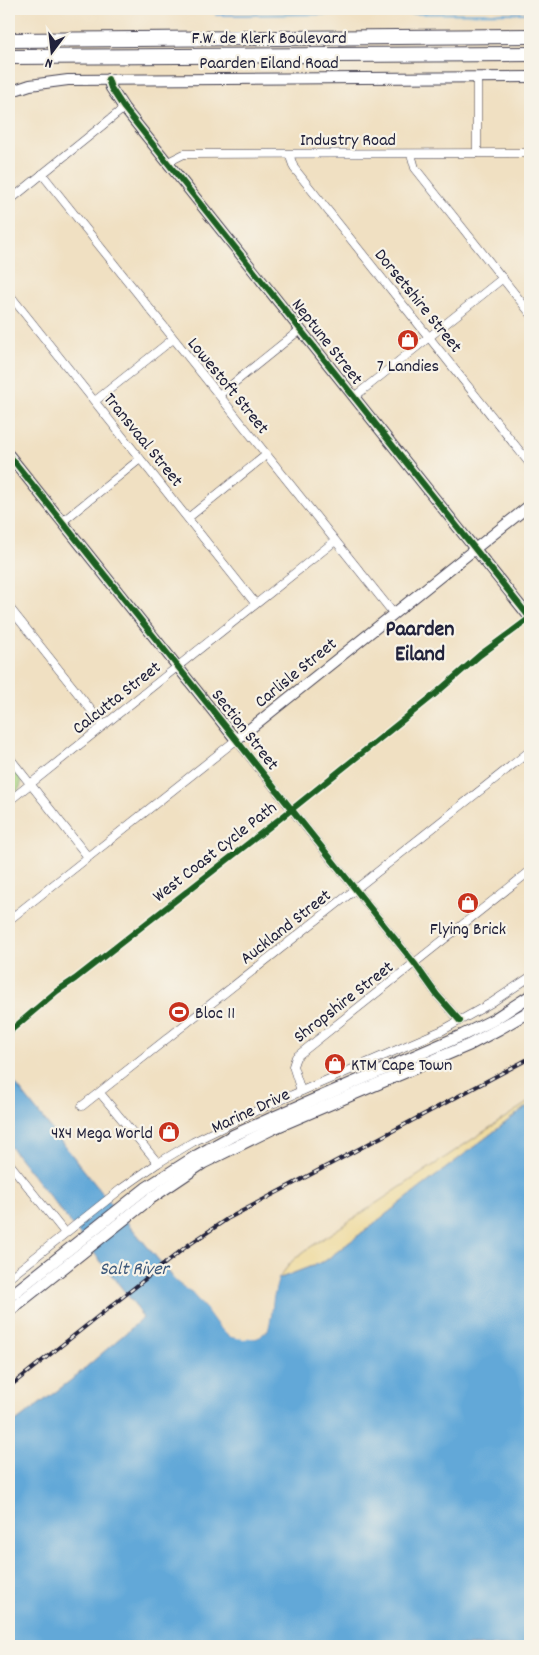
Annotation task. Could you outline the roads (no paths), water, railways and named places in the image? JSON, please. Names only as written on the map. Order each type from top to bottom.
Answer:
[{"type":"highway","name":"F.W. de Klerk Boulevard","points":[[9,40],[530,36]]},
{"type":"highway","name":"F.W. de Klerk Boulevard","points":[[9,57],[530,54]]},
{"type":"main road","name":"Marine Drive","points":[[9,1311],[133,1205],[146,1188],[191,1159],[234,1135],[463,1035],[493,1020],[530,996]]},
{"type":"main road","name":"Marine Drive","points":[[133,1205],[150,1198],[196,1168],[237,1146],[274,1128],[468,1045],[530,1011]]},
{"type":"main road","name":"Marine Drive","points":[[9,1298],[83,1246]]},
{"type":"street","name":"Paarden Eiland Road","points":[[9,92],[49,81],[108,79],[530,77]]},
{"type":"street","points":[[477,78],[477,153]]},
{"type":"street","name":"Neptune Street","points":[[108,79],[111,88],[124,108],[530,618]]},
{"type":"street","points":[[9,201],[124,108]]},
{"type":"street","name":"Industry Road","points":[[168,162],[184,154],[530,153]]},
{"type":"street","name":"Dorsetshire Street","points":[[289,154],[294,168],[530,464]]},
{"type":"street","points":[[411,154],[415,168],[530,313]]},
{"type":"street","name":"Lowestoft Street","points":[[42,174],[394,614]]},
{"type":"street","points":[[354,397],[502,278]]},
{"type":"street","name":"Transvaal Street","points":[[9,294],[255,604]]},
{"type":"street","points":[[218,395],[301,329]]},
{"type":"street","points":[[95,401],[173,339]]},
{"type":"street","name":"Section Street","points":[[9,455],[415,964],[437,995],[460,1021]]},
{"type":"street","points":[[188,518],[266,455]]},
{"type":"street","points":[[62,522],[140,459]]},
{"type":"street","name":"Carlisle Street","points":[[9,920],[530,505]]},
{"type":"street","name":"Calcutta Street","points":[[9,801],[335,541]]},
{"type":"street","points":[[9,607],[103,725]]},
{"type":"street","name":"Auckland Street","points":[[82,1106],[530,751]]},
{"type":"street","points":[[9,757],[88,857]]},
{"type":"street","name":"Shropshire Street","points":[[301,1091],[293,1066],[296,1057],[530,871]]},
{"type":"street","points":[[9,1278],[121,1189],[158,1163],[226,1125],[443,1030],[500,998],[530,976]]},
{"type":"street","points":[[100,1093],[158,1163]]},
{"type":"street","points":[[9,1165],[68,1231]]},
{"type":"water","name":"Salt River","points":[[9,1076],[95,1184],[177,1282],[192,1293],[219,1327],[231,1337],[257,1338],[268,1330],[278,1279],[325,1261],[530,1104],[530,1646],[9,1646],[9,1427],[70,1381],[143,1318],[136,1306],[9,1145]]},
{"type":"waterway","points":[[216,15],[530,13]]},
{"type":"railway","points":[[9,1387],[187,1246],[227,1219],[530,1058]]},
{"type":"place","name":"7 Landies","points":[[408,340]]},
{"type":"place","name":"Flying Brick","points":[[468,903]]},
{"type":"place","name":"Bloc 11","points":[[179,1012]]},
{"type":"place","name":"KTM Cape Town","points":[[335,1064]]},
{"type":"place","name":"4X4 Mega World","points":[[169,1132]]},
{"type":"district","name":"Paarden Eiland","points":[[420,640]]}]
